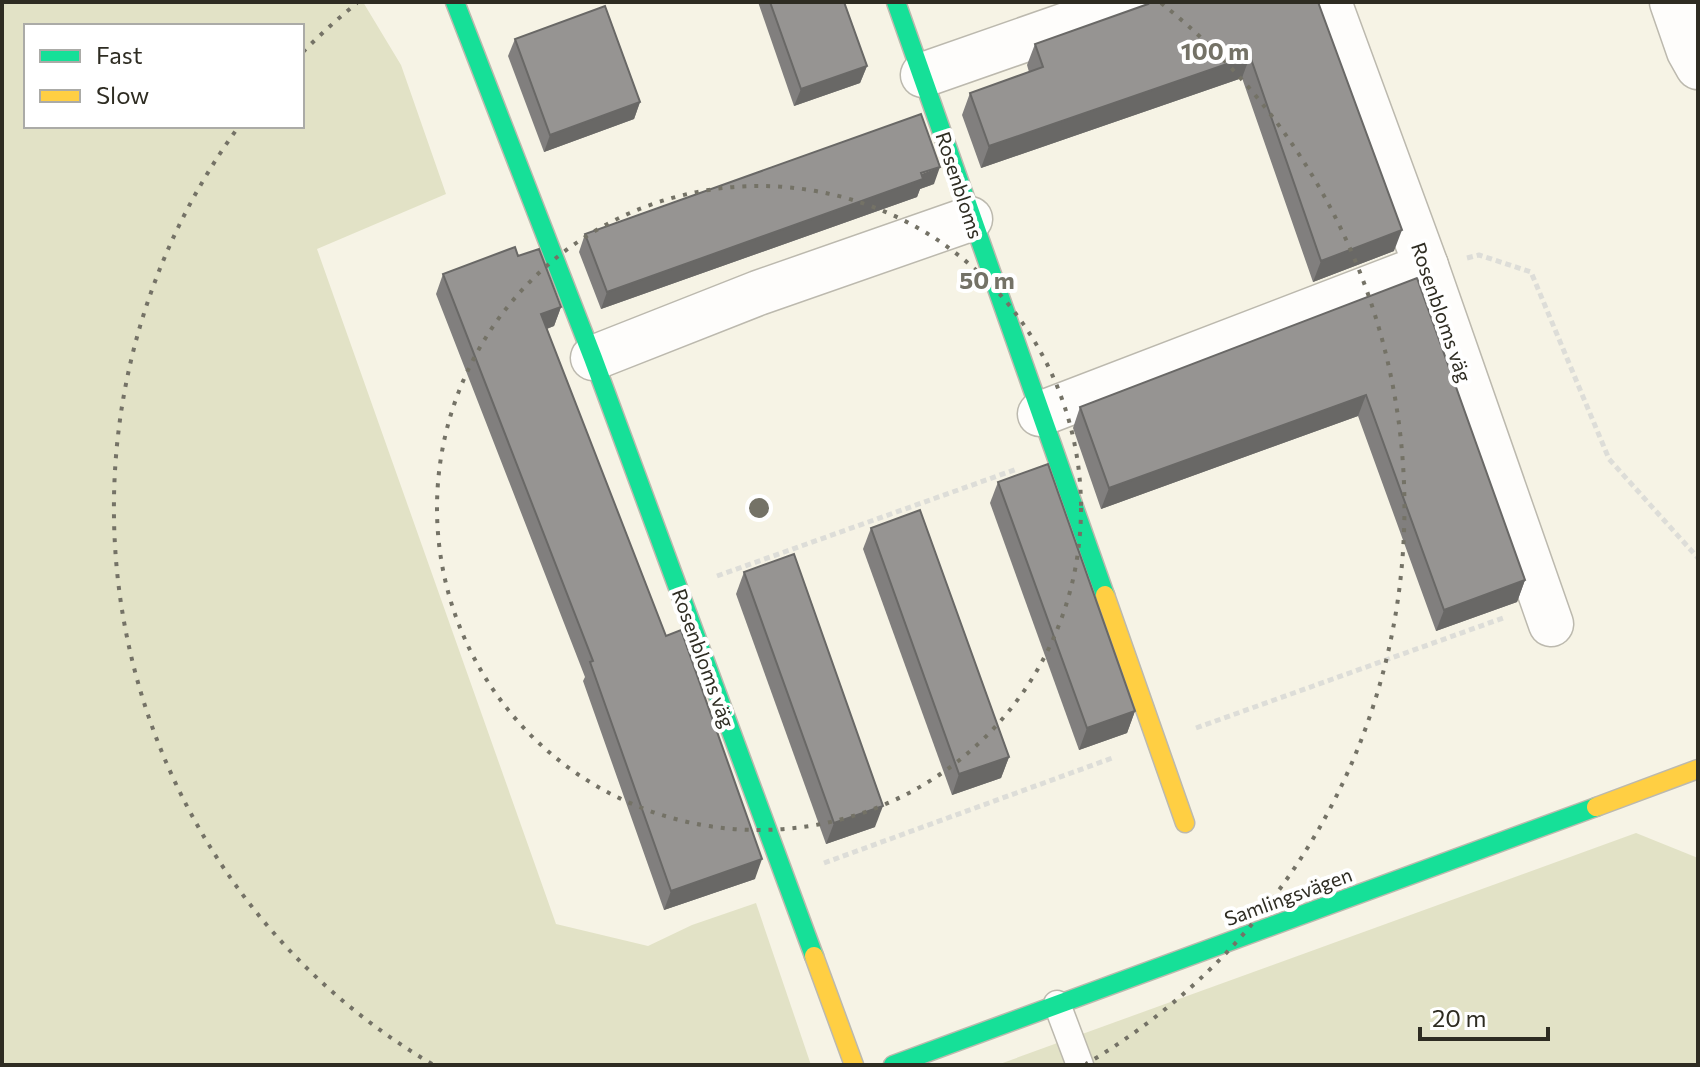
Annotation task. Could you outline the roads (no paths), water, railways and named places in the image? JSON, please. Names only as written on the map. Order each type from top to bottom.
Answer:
[{"type":"street","name":"Rosenbloms väg","points":[[455,2],[593,358],[854,1065]]},
{"type":"street","name":"Rosenbloms","points":[[896,2],[1185,823]]},
{"type":"street","points":[[923,75],[1132,2]]},
{"type":"street","name":"Rosenbloms väg","points":[[1329,2],[1426,266],[1551,624]]},
{"type":"street","points":[[1672,2],[1689,51],[1698,67]]},
{"type":"street","points":[[593,358],[758,293],[970,219]]},
{"type":"street","points":[[1040,414],[1426,266]]},
{"type":"street","name":"Samlingsvägen","points":[[893,1065],[1698,769]]},
{"type":"lane","points":[[1057,1004],[1080,1065]]}]
